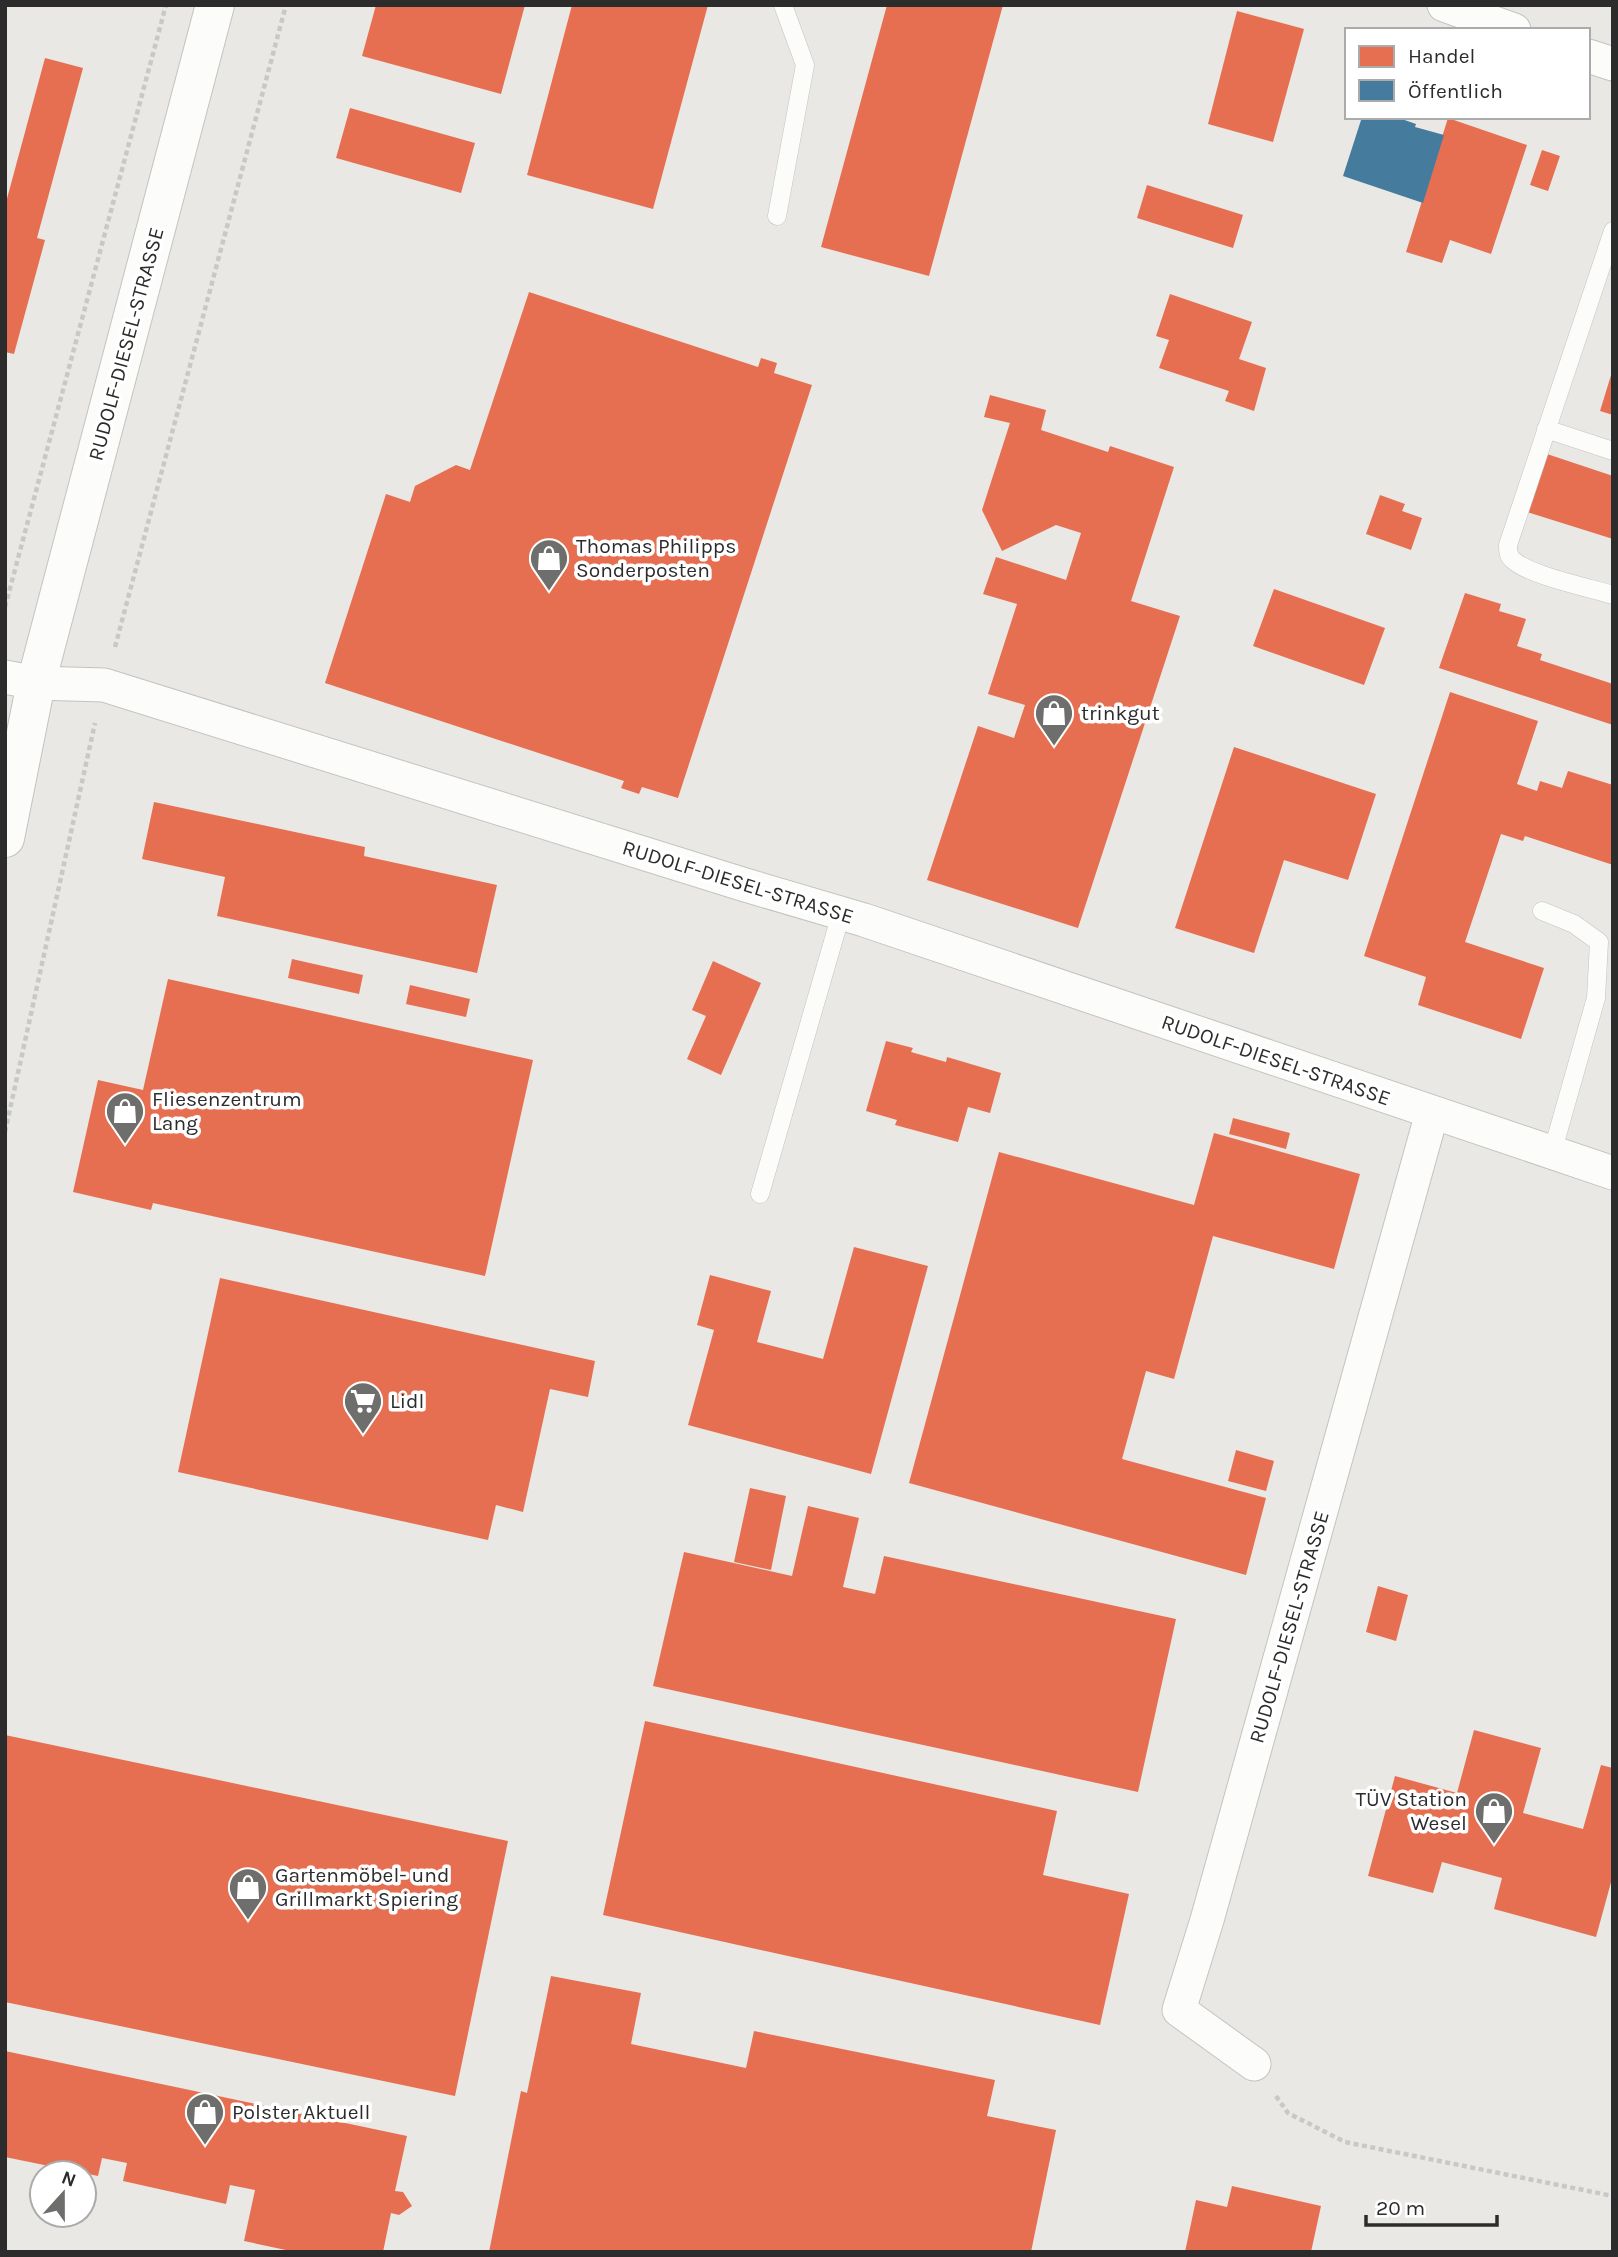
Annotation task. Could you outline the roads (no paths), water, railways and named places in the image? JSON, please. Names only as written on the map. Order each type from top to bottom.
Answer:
[{"type":"street","name":"RUDOLF-DIESEL-STRASSE","points":[[5,838],[20,680],[215,5]]},
{"type":"street","points":[[1444,5],[1508,28]]},
{"type":"street","points":[[1590,57],[1613,64]]},
{"type":"street","name":"RUDOLF-DIESEL-STRASSE","points":[[20,680],[104,685],[841,914],[1613,1173]]},
{"type":"street","name":"RUDOLF-DIESEL-STRASSE","points":[[1254,2064],[1179,2010],[1207,1920],[1432,1113]]},
{"type":"lane","points":[[777,216],[805,65],[783,5]]},
{"type":"lane","points":[[1613,231],[1508,545],[1511,559],[1525,568],[1613,595]]},
{"type":"lane","points":[[1546,429],[1613,451]]},
{"type":"lane","points":[[1542,911],[1574,924],[1599,942],[1596,998],[1552,1153]]},
{"type":"lane","points":[[760,1194],[841,914]]},
{"type":"place","name":"Thomas Philipps Sonderposten","points":[[549,592]]},
{"type":"place","name":"trinkgut","points":[[1054,747]]},
{"type":"place","name":"Fliesenzentrum Lang","points":[[125,1145]]},
{"type":"place","name":"Lidl","points":[[363,1435]]},
{"type":"place","name":"TÜV Station Wesel","points":[[1494,1845]]},
{"type":"place","name":"Gartenmöbel- und Grillmarkt Spiering","points":[[248,1921]]},
{"type":"place","name":"Polster Aktuell","points":[[205,2146]]}]
